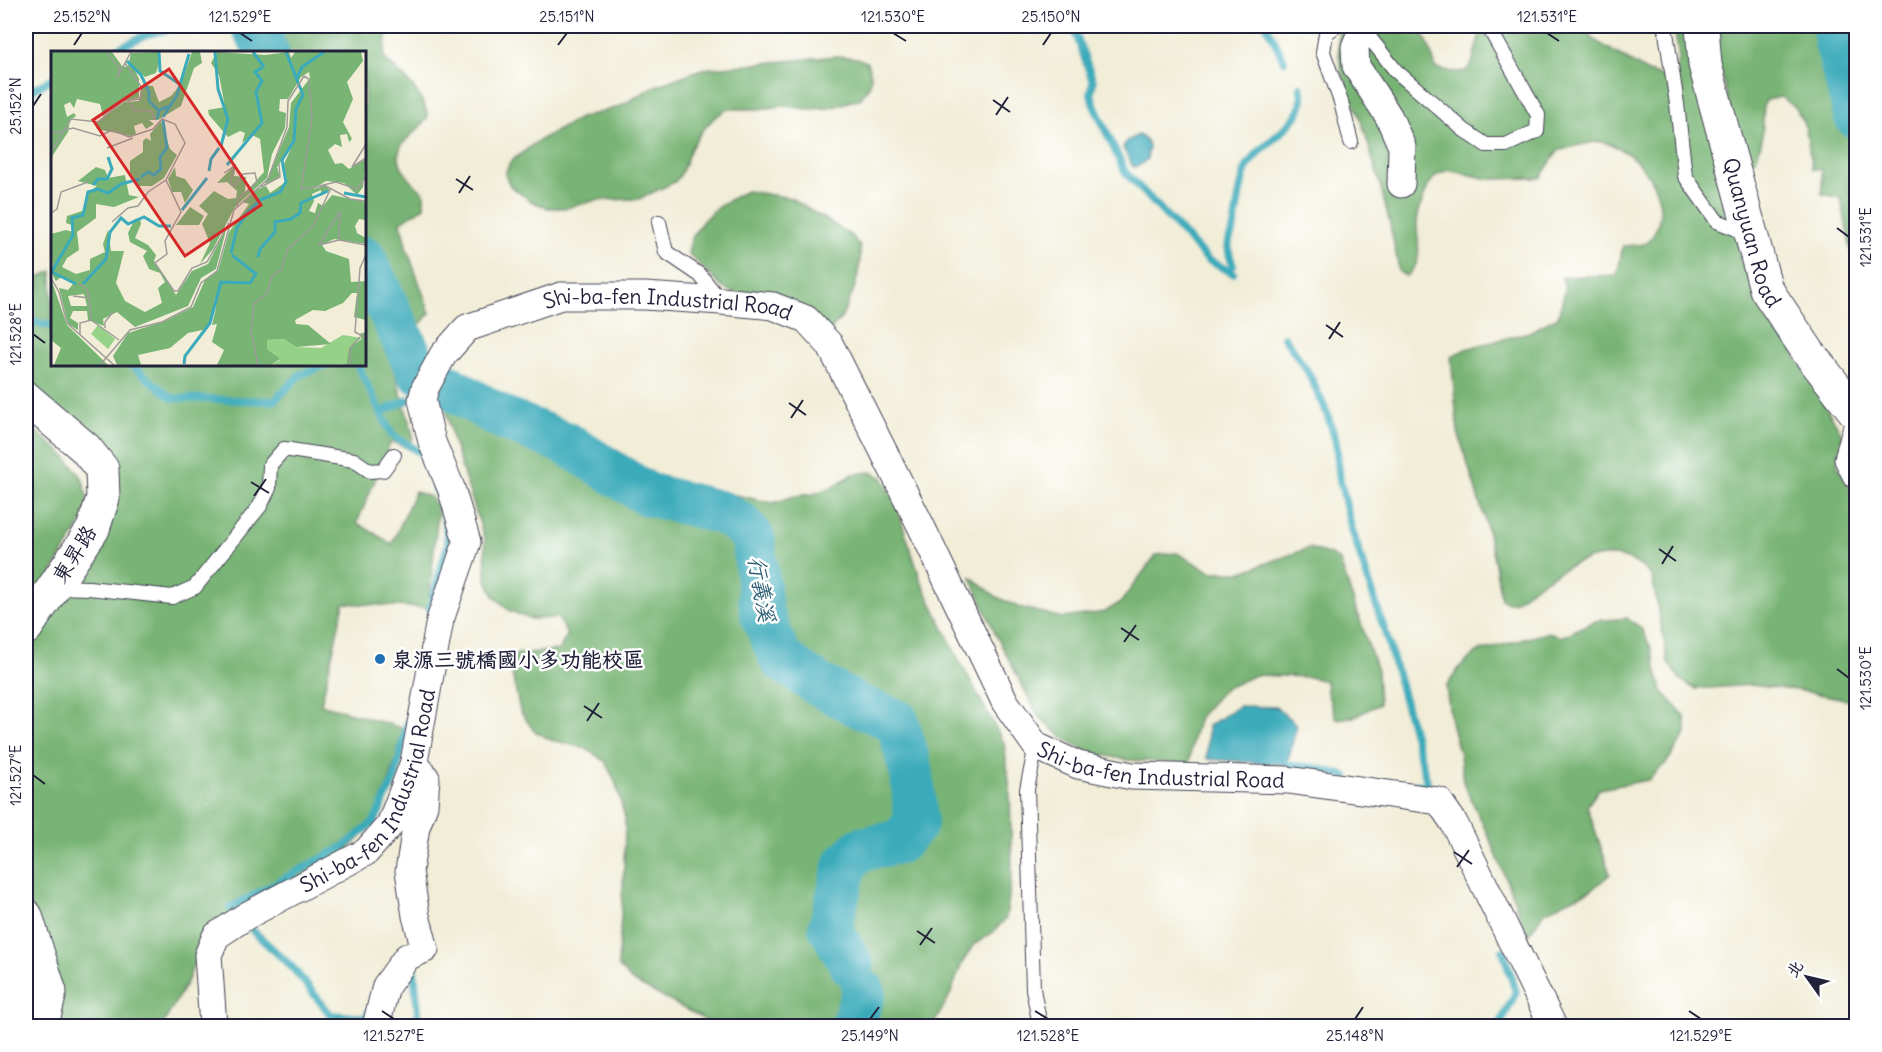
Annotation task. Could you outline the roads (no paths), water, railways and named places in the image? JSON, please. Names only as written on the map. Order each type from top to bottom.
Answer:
[{"type":"street","name":"Quanyuan Road","points":[[1702,26],[1705,65],[1766,289],[1809,353],[1857,413]]},
{"type":"street","points":[[1361,27],[1355,47],[1356,66],[1389,117],[1402,147],[1401,184]]},
{"type":"street","name":"Shi-ba-fen Industrial Road","points":[[213,1026],[208,955],[216,936],[246,916],[366,852],[390,825],[414,762],[440,620],[466,542],[451,488],[432,442],[422,400],[425,388],[443,355],[467,328],[561,296],[645,296],[772,306],[806,319],[830,345],[927,537],[1005,702],[1036,746],[1078,765],[1132,776],[1288,780],[1439,801],[1454,823],[1553,1026]]},
{"type":"street","name":"東昇路","points":[[26,398],[85,448],[102,469],[103,498],[93,529],[26,628]]},
{"type":"street","points":[[1857,430],[1848,459],[1857,475]]},
{"type":"street","points":[[376,1026],[386,986],[406,957],[425,950],[416,916],[409,871],[416,827],[424,805],[426,778],[414,762]]},
{"type":"street","points":[[26,916],[50,992],[44,1017],[38,1026]]},
{"type":"lane","points":[[1336,26],[1326,33],[1323,52],[1341,102],[1351,142]]},
{"type":"lane","points":[[1361,27],[1396,71],[1464,130],[1486,145],[1506,145],[1537,131],[1538,116],[1488,26]]},
{"type":"lane","points":[[1665,26],[1685,176],[1717,222],[1752,235]]},
{"type":"lane","points":[[659,222],[666,252],[700,275],[721,301]]},
{"type":"lane","points":[[53,587],[89,588],[171,597],[195,588],[260,506],[269,488],[270,465],[284,449],[354,460],[370,471],[383,470],[394,455]]},
{"type":"lane","points":[[1036,746],[1027,789],[1033,989],[1040,1026]]},
{"type":"water","points":[[1138,135],[1145,139],[1149,146],[1147,159],[1139,166],[1133,167],[1123,148],[1125,142]]},
{"type":"water","points":[[1239,706],[1276,707],[1297,725],[1287,765],[1207,759],[1208,726]]},
{"type":"waterway","points":[[113,51],[147,34],[184,26]]},
{"type":"waterway","name":"行義溪","points":[[253,26],[266,51]]},
{"type":"waterway","points":[[1073,26],[1093,81],[1091,93],[1093,103],[1125,172],[1208,260],[1233,273]]},
{"type":"waterway","points":[[1267,26],[1284,61]]},
{"type":"waterway","points":[[1834,26],[1836,42],[1856,117]]},
{"type":"waterway","points":[[26,90],[34,89],[51,80]]},
{"type":"waterway","points":[[1233,265],[1229,244],[1247,167],[1254,157],[1293,121],[1302,99],[1300,87]]},
{"type":"waterway","name":"行義溪","points":[[366,262],[419,373]]},
{"type":"waterway","points":[[26,320],[51,326]]},
{"type":"waterway","points":[[1284,337],[1308,372],[1327,413],[1336,442],[1340,480],[1352,530],[1387,638],[1428,785],[1411,785]]},
{"type":"waterway","points":[[132,366],[172,398],[274,401],[300,375],[322,366]]},
{"type":"waterway","points":[[358,366],[392,435],[423,454],[445,513],[448,544],[430,609]]},
{"type":"waterway","name":"行義溪","points":[[448,386],[499,416],[567,444],[647,494],[723,513],[741,524],[753,538],[762,615],[781,659],[819,685],[861,707],[897,721],[912,774],[916,823],[899,842],[861,849],[846,863],[830,928],[852,966]]},
{"type":"waterway","points":[[381,412],[408,400]]},
{"type":"waterway","points":[[230,908],[343,847],[374,822],[395,778],[408,721]]},
{"type":"waterway","points":[[1287,765],[1315,768],[1346,776]]},
{"type":"waterway","points":[[253,931],[292,967],[331,1015],[367,1018],[369,1012]]},
{"type":"waterway","points":[[1499,1026],[1516,992],[1503,951]]},
{"type":"waterway","points":[[414,971],[419,1021]]},
{"type":"waterway","name":"行義溪","points":[[852,1026],[863,991]]},
{"type":"place","name":"泉源三號橋國小多功能校區","points":[[380,659]]}]
